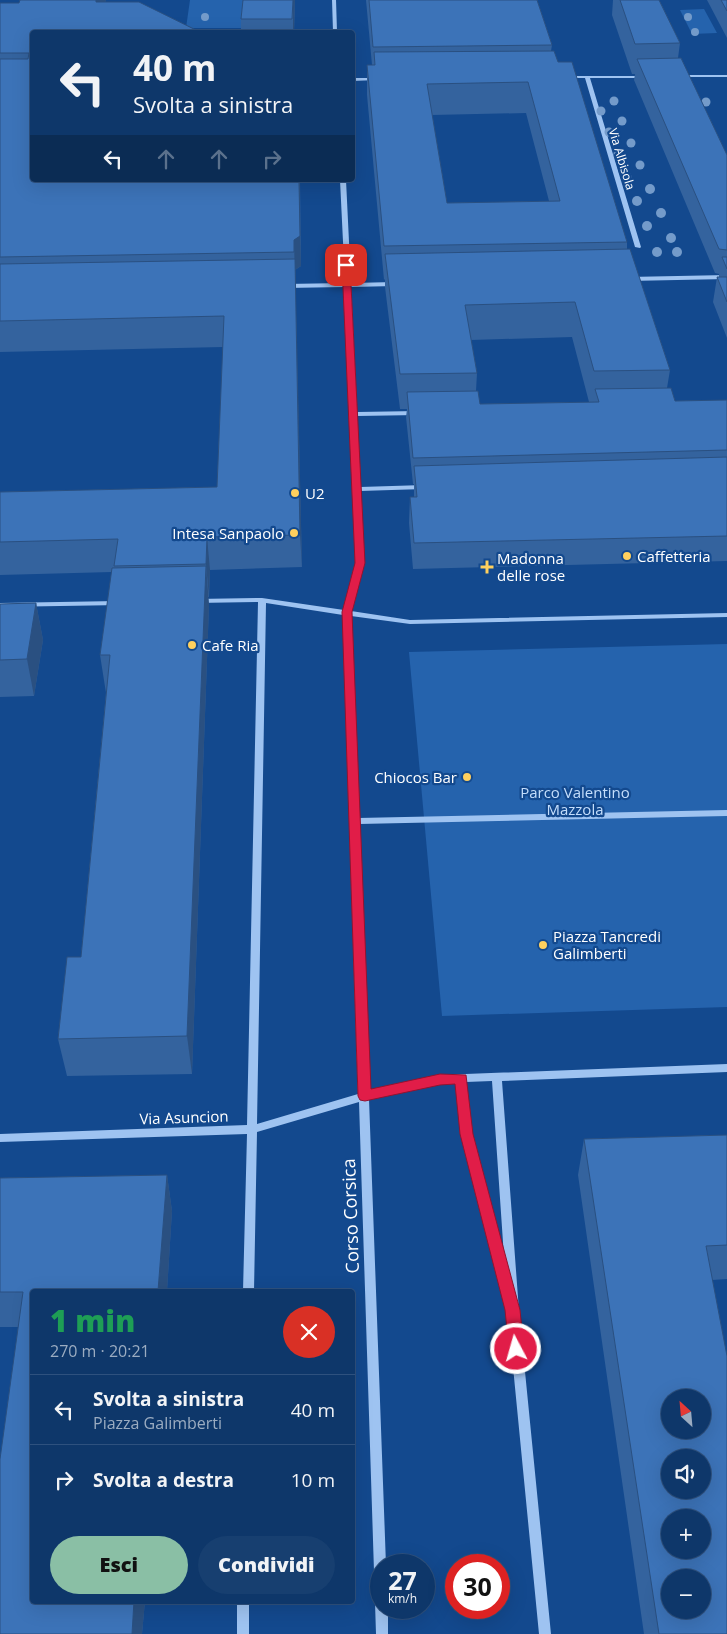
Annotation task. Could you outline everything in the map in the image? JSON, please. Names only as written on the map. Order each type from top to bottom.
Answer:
[{"type":"street","points":[[334,0],[335,30]]},
{"type":"street","points":[[558,77],[652,76]]},
{"type":"street","points":[[671,76],[727,76]]},
{"type":"street","name":"Via Albisola","points":[[587,77],[638,247]]},
{"type":"street","points":[[355,80],[384,79]]},
{"type":"street","points":[[343,182],[360,563],[347,612],[365,1096]]},
{"type":"street","points":[[619,280],[727,278]]},
{"type":"street","points":[[278,286],[404,284]]},
{"type":"street","points":[[353,414],[422,413]]},
{"type":"street","points":[[357,489],[435,487]]},
{"type":"street","points":[[249,1289],[254,1129],[262,600]]},
{"type":"street","points":[[186,601],[262,600],[410,622],[727,615]]},
{"type":"street","points":[[0,605],[127,602]]},
{"type":"street","points":[[354,821],[727,813]]},
{"type":"street","points":[[545,1634],[512,1310],[497,1076],[727,1068]]},
{"type":"street","name":"Via Asuncion","points":[[0,1138],[254,1129],[365,1096],[440,1079],[497,1076]]},
{"type":"street","points":[[461,1078],[466,1134],[512,1310]]},
{"type":"street","name":"Corso Corsica","points":[[365,1096],[382,1634]]},
{"type":"street","points":[[243,1604],[243,1634]]},
{"type":"green space","points":[[190,0],[247,0],[244,28],[186,28]]},
{"type":"green space","points":[[704,9],[717,33],[692,34],[680,10]]},
{"type":"green space","name":"Parco Valentino Mazzola","points":[[727,644],[727,1007],[442,1016],[409,652]]},
{"type":"building","points":[[20,0],[139,2],[196,30],[30,30],[30,182],[299,182],[300,236],[294,240],[294,252],[0,257],[0,59],[28,59],[29,53],[0,53],[0,3],[19,3]]},
{"type":"building","points":[[243,0],[293,0],[292,19],[241,19]]},
{"type":"building","points":[[369,0],[537,0],[552,45],[373,47]]},
{"type":"building","points":[[620,0],[659,0],[680,43],[635,44]]},
{"type":"building","points":[[721,0],[727,0],[727,11]]},
{"type":"building","points":[[554,51],[558,62],[572,62],[627,242],[384,246],[367,65],[375,65],[374,52]],"holes":[[[528,82],[560,201],[447,203],[427,84]]]},
{"type":"building","points":[[681,58],[727,155],[727,250],[719,249],[637,59]]},
{"type":"building","points":[[630,249],[670,370],[594,371],[575,302],[465,305],[477,373],[400,374],[385,254]]},
{"type":"building","points":[[722,257],[727,257],[727,269]]},
{"type":"building","points":[[295,259],[300,535],[207,537],[206,564],[114,566],[118,539],[0,542],[0,492],[217,487],[224,316],[0,321],[0,264]]},
{"type":"building","points":[[717,277],[727,277],[727,302]]},
{"type":"building","points":[[671,388],[675,401],[727,400],[727,450],[413,458],[407,392],[478,391],[480,404],[599,402],[595,389]]},
{"type":"building","points":[[727,457],[727,536],[414,543],[410,497],[417,497],[414,466]]},
{"type":"building","points":[[206,566],[187,1036],[58,1039],[67,957],[81,957],[110,655],[100,655],[112,568]]},
{"type":"building","points":[[36,603],[27,659],[0,660],[0,604]]},
{"type":"building","points":[[727,1135],[727,1245],[706,1246],[727,1356],[727,1634],[659,1634],[584,1139]]},
{"type":"building","points":[[167,1175],[158,1289],[30,1289],[30,1604],[134,1604],[132,1634],[0,1634],[0,1459],[23,1292],[0,1292],[0,1178]]},
{"type":"place","name":"U2","points":[[295,493]]},
{"type":"place","name":"Intesa Sanpaolo","points":[[294,533]]},
{"type":"place","name":"Caffetteria","points":[[627,556]]},
{"type":"place","name":"Madonna delle rose","points":[[487,567]]},
{"type":"place","name":"Cafe Ria","points":[[192,645]]},
{"type":"place","name":"Chiocos Bar","points":[[467,777]]},
{"type":"place","name":"Piazza Tancredi Galimberti","points":[[543,945]]},
{"type":"route","points":[[346,265],[360,563],[347,612],[365,1096],[440,1079],[461,1078],[466,1134],[512,1310],[516,1349]]}]
